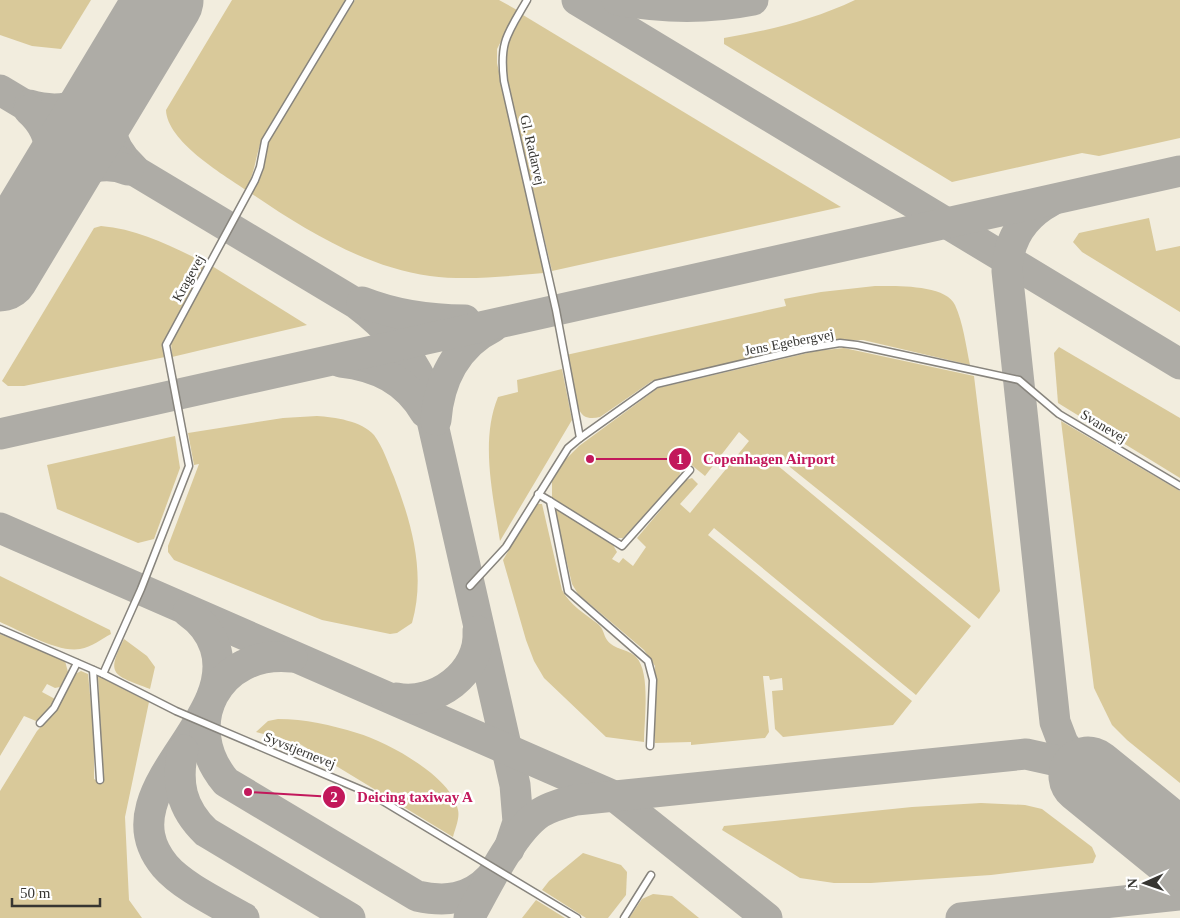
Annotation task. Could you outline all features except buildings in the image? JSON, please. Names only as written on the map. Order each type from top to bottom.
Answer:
[{"type":"lane","name":"Kragevej","points":[[103,674],[141,589],[189,466],[166,345],[255,180],[260,167],[265,141],[350,0]]},
{"type":"lane","name":"Gl. Radarvej","points":[[528,0],[504,41],[502,60],[504,81],[556,310],[580,438]]},
{"type":"lane","name":"Jens Egebergvej","points":[[470,586],[506,547],[568,448],[656,384],[822,346],[857,345],[1019,380]]},
{"type":"lane","name":"Svanevej","points":[[1019,380],[1059,414],[1180,486]]},
{"type":"lane","points":[[538,494],[622,546],[690,470]]},
{"type":"lane","points":[[550,501],[568,591],[648,661],[653,680],[650,746]]},
{"type":"lane","name":"Syvstjernevej","points":[[0,629],[103,674],[176,711],[370,794],[577,918]]},
{"type":"lane","points":[[40,722],[54,708],[77,663]]},
{"type":"lane","points":[[93,670],[100,780]]},
{"type":"lane","points":[[624,918],[651,875]]},
{"type":"shaded area","points":[[0,0],[1180,0],[1180,918],[0,918]]},
{"type":"shaded area","points":[[0,0],[91,0],[61,49],[32,46],[0,35]]},
{"type":"shaded area","points":[[232,0],[346,0],[263,137],[246,190],[210,166],[185,145],[169,122],[166,110]]},
{"type":"shaded area","points":[[355,0],[499,0],[517,10],[497,49],[497,63],[544,273],[487,278],[459,278],[430,276],[406,271],[359,256],[336,245],[293,221],[252,194],[263,171],[268,142]]},
{"type":"shaded area","points":[[855,0],[1180,0],[1180,138],[1099,156],[1082,153],[952,182],[724,44],[724,38],[791,24]]},
{"type":"shaded area","points":[[523,15],[841,207],[552,271],[506,76],[506,46]]},
{"type":"shaded area","points":[[1149,218],[1156,251],[1180,246],[1180,312],[1082,252],[1073,242],[1079,233]]},
{"type":"shaded area","points":[[101,226],[142,235],[206,263],[166,338],[163,345],[165,357],[24,386],[8,386],[2,381],[94,228]]},
{"type":"shaded area","points":[[212,266],[307,325],[172,357],[171,341]]},
{"type":"shaded area","points":[[875,286],[919,288],[941,293],[950,298],[955,305],[960,319],[970,365],[863,340],[830,340],[652,381],[600,417],[590,418],[584,416],[577,405],[566,355],[786,306],[784,299],[821,292]]},
{"type":"shaded area","points":[[1059,347],[1180,418],[1180,478],[1058,403],[1054,353]]},
{"type":"shaded area","points":[[844,348],[974,376],[1000,591],[979,619],[775,455],[771,460],[971,626],[916,695],[714,528],[708,535],[912,701],[893,725],[783,737],[775,729],[772,691],[783,690],[782,678],[770,680],[769,676],[763,676],[769,732],[765,738],[691,745],[691,742],[655,743],[655,666],[644,650],[578,594],[572,584],[554,507],[613,545],[617,552],[612,559],[619,563],[623,558],[633,566],[646,547],[637,538],[686,480],[692,478],[698,484],[680,504],[690,513],[749,441],[739,432],[705,476],[678,454],[672,461],[680,473],[679,478],[623,538],[617,538],[552,499],[552,481],[565,460],[579,446],[658,388],[816,351]]},
{"type":"shaded area","points":[[562,369],[572,420],[500,541],[489,450],[493,414],[498,397],[518,392],[517,380]]},
{"type":"shaded area","points":[[331,417],[355,423],[369,430],[380,445],[394,477],[415,549],[418,586],[412,623],[397,633],[390,634],[322,620],[174,560],[168,552],[168,546],[199,464],[194,465],[188,433],[283,418]]},
{"type":"shaded area","points":[[1061,421],[1180,491],[1180,783],[1127,740],[1112,725],[1094,688]]},
{"type":"shaded area","points":[[175,436],[180,468],[154,539],[138,543],[57,509],[47,465]]},
{"type":"shaded area","points":[[536,504],[542,504],[562,590],[565,595],[578,609],[600,626],[610,643],[633,654],[641,664],[645,685],[644,742],[606,737],[544,678],[534,661],[503,560]]},
{"type":"shaded area","points":[[0,576],[110,630],[111,634],[88,647],[80,649],[61,648],[29,636],[0,622]]},
{"type":"shaded area","points":[[0,634],[65,661],[68,672],[60,687],[55,688],[47,684],[42,692],[55,699],[47,712],[36,721],[24,716],[0,756]]},
{"type":"shaded area","points":[[124,639],[147,656],[155,667],[150,689],[122,677],[114,668],[118,651]]},
{"type":"shaded area","points":[[81,671],[88,674],[94,736],[94,779],[103,784],[98,676],[149,702],[125,817],[129,900],[142,918],[0,918],[0,791],[37,731],[53,714],[75,674]]},
{"type":"shaded area","points":[[278,719],[318,723],[357,733],[385,744],[417,762],[444,785],[453,798],[458,810],[458,820],[453,837],[300,744],[256,732],[268,721]]},
{"type":"shaded area","points":[[981,803],[1025,805],[1042,809],[1092,847],[1096,856],[1093,863],[991,875],[871,883],[834,883],[800,878],[722,830],[724,826],[912,807]]},
{"type":"shaded area","points":[[583,853],[621,865],[627,872],[626,895],[608,918],[586,918],[542,890],[549,881]]},
{"type":"shaded area","points":[[653,894],[672,896],[699,918],[629,918],[642,899]]},
{"type":"shaded area","points":[[536,900],[565,918],[522,918]]},
{"type":"taxiway","points":[[577,0],[1180,364]]},
{"type":"taxiway","points":[[617,0],[668,6],[719,5],[753,0]]},
{"type":"taxiway","points":[[29,105],[44,108],[68,108],[90,99],[120,73]]},
{"type":"taxiway","points":[[120,75],[111,100],[110,124],[116,147],[133,168]]},
{"type":"taxiway","points":[[0,90],[357,304],[388,331],[403,350],[424,385],[515,785],[518,822],[509,849]]},
{"type":"taxiway","points":[[29,110],[39,120],[45,131],[51,155],[48,180],[40,205]]},
{"type":"taxiway","points":[[42,204],[60,186],[80,172],[103,166],[115,166],[128,170]]},
{"type":"taxiway","points":[[0,434],[1180,171]]},
{"type":"taxiway","points":[[1051,201],[1032,214],[1019,230],[1010,249],[1007,271],[1055,722],[1063,743],[1086,774]]},
{"type":"taxiway","points":[[362,302],[413,316],[465,320]]},
{"type":"taxiway","points":[[436,420],[441,392],[459,354],[480,335],[493,327]]},
{"type":"taxiway","points":[[341,362],[367,367],[389,376],[409,391],[425,412]]},
{"type":"taxiway","points":[[0,528],[614,796],[767,918]]},
{"type":"taxiway","points":[[188,612],[205,627],[213,642],[217,675],[209,703],[160,784],[150,811],[150,838],[165,866],[173,874],[202,895],[244,918]]},
{"type":"taxiway","points":[[396,698],[426,697],[453,683],[464,673],[472,660],[477,646],[478,631]]},
{"type":"taxiway","points":[[292,657],[266,658],[244,665],[226,678],[213,695],[206,715],[206,737],[212,760],[226,782],[417,896],[437,899],[456,898],[474,891],[490,878]]},
{"type":"taxiway","points":[[183,750],[180,773],[182,794],[191,814],[206,832],[350,918]]},
{"type":"taxiway","points":[[469,918],[500,861],[519,833],[540,813],[549,808],[576,800],[1026,754],[1062,762],[1088,776]]},
{"type":"taxiway","points":[[961,918],[1180,895]]},
{"type":"runway","points":[[0,272],[164,0]]},
{"type":"runway","points":[[1088,776],[1180,851]]},
{"type":"place","name":"Copenhagen Airport","points":[[590,459]]},
{"type":"place","name":"Deicing taxiway A","points":[[248,792]]}]
